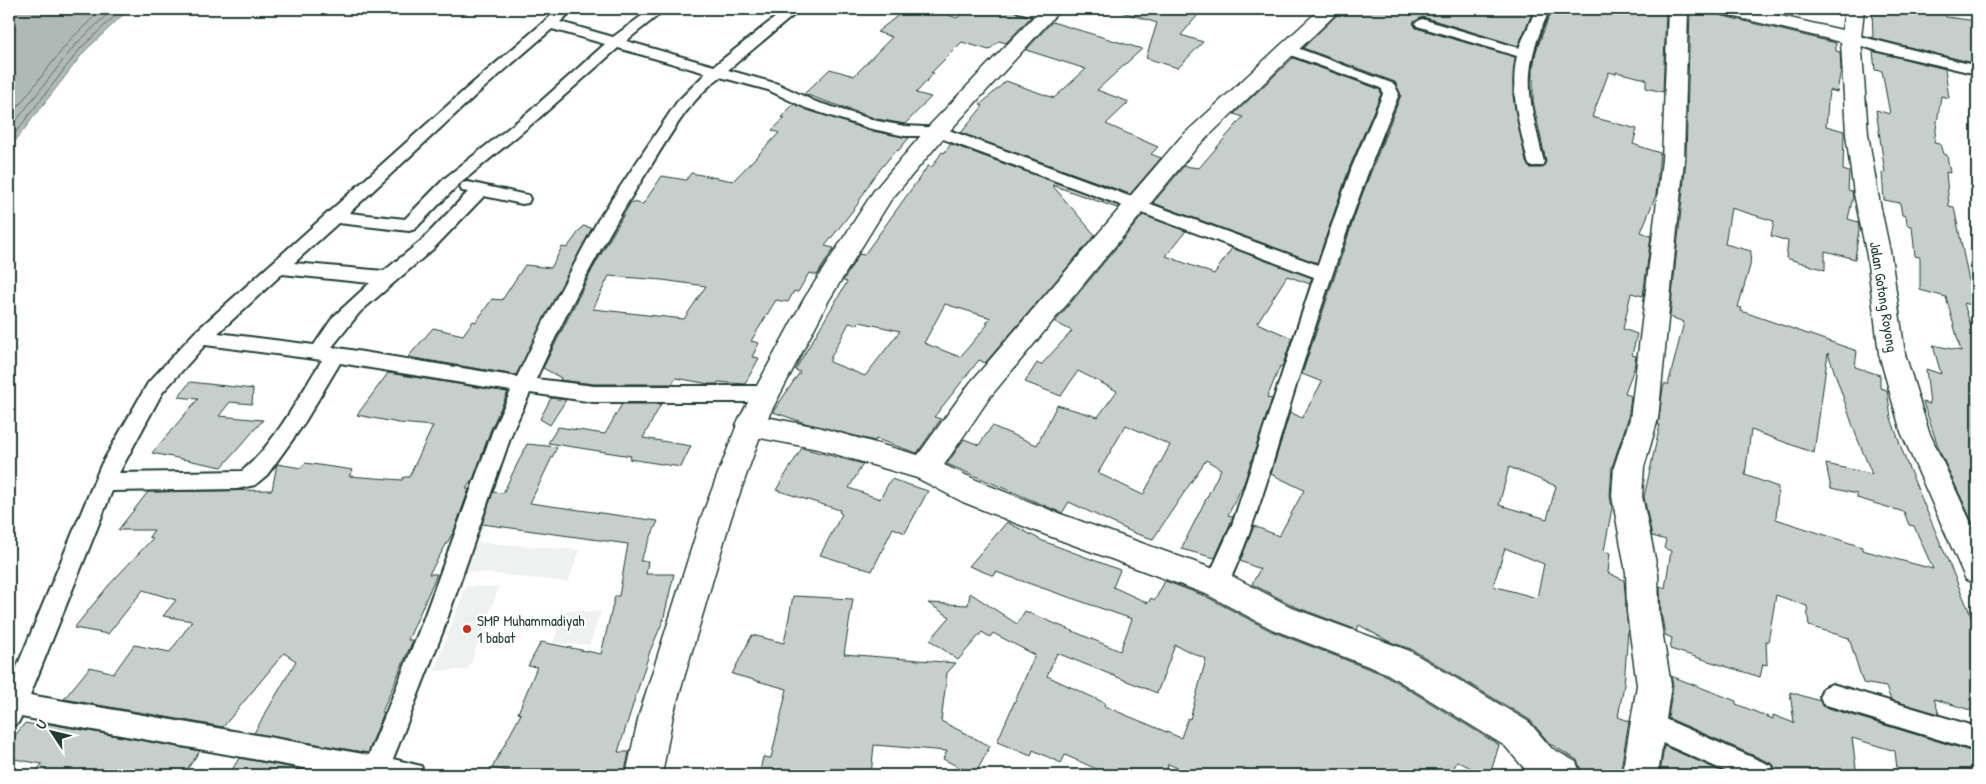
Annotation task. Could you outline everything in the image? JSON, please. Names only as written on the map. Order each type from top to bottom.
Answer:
[{"type":"main road","points":[[1640,775],[1654,685],[1643,612],[1642,573],[1628,496],[1628,486],[1629,467],[1635,442],[1644,419],[1673,160],[1678,9]]},
{"type":"main road","points":[[1726,9],[1852,38]]},
{"type":"main road","name":"Jalan Gotong Royong","points":[[1854,9],[1852,38],[1857,134],[1878,256],[1886,322],[1898,379],[1915,432],[1977,570]]},
{"type":"main road","points":[[925,469],[980,390],[1189,142],[1287,49],[1325,10]]},
{"type":"main road","points":[[644,775],[656,715],[684,617],[716,518],[750,425],[766,394],[817,299],[881,196],[1040,11]]},
{"type":"main road","points":[[750,425],[818,438],[925,469],[974,493],[1036,518],[1217,584],[1284,619],[1398,662],[1517,734],[1538,760],[1563,775]]},
{"type":"street","points":[[412,775],[375,772],[10,707],[112,465],[156,388],[201,338],[472,91],[567,9]]},
{"type":"street","points":[[409,225],[452,182],[521,127],[615,42],[659,9]]},
{"type":"street","points":[[375,772],[431,631],[503,430],[556,314],[607,220],[682,105],[717,71],[794,9]]},
{"type":"street","points":[[1536,162],[1520,94],[1521,70],[1531,31],[1543,9]]},
{"type":"street","points":[[550,24],[773,86],[812,105],[874,125],[905,131],[936,131],[1325,274]]},
{"type":"street","points":[[1422,24],[1525,54]]},
{"type":"street","points":[[1852,38],[1977,70]]},
{"type":"street","points":[[1217,584],[1243,525],[1292,368],[1360,166],[1391,94],[1390,88],[1379,82],[1287,49]]},
{"type":"street","points":[[452,182],[522,199]]},
{"type":"street","points":[[105,482],[237,480],[250,477],[259,469],[296,419],[327,354],[326,338],[388,278],[426,245],[480,190]]},
{"type":"street","points":[[334,217],[409,225],[426,245]]},
{"type":"street","points":[[279,268],[388,278]]},
{"type":"street","points":[[201,338],[327,354],[522,385],[594,394],[766,394]]},
{"type":"street","points":[[1832,696],[1977,739]]},
{"type":"street","points":[[1649,724],[1763,775]]},
{"type":"shaded area","points":[[477,542],[580,550],[568,582],[464,571]]},
{"type":"shaded area","name":"SMP Muhammadiyah 1 babat","points":[[466,586],[499,587],[468,670],[434,671]]},
{"type":"shaded area","points":[[566,610],[601,612],[589,645],[553,643]]},
{"type":"water","points":[[9,9],[129,9],[84,52],[9,149]]},
{"type":"building","points":[[918,9],[932,9],[957,18],[968,9],[1007,9],[1031,17],[1006,43],[999,41],[989,50],[962,42],[931,73],[934,73],[916,93],[931,97],[905,124],[877,119],[804,94],[830,69],[854,76],[892,37],[877,32],[901,13],[909,15]]},
{"type":"building","points":[[1123,9],[1203,9],[1181,35],[1203,42],[1178,68],[1146,58],[1157,23],[1122,12]]},
{"type":"building","points":[[1343,9],[1534,9],[1518,46],[1423,17],[1413,23],[1416,28],[1515,57],[1513,96],[1526,162],[1530,168],[1542,168],[1546,162],[1533,101],[1533,68],[1536,51],[1552,9],[1666,9],[1663,92],[1646,88],[1646,79],[1609,72],[1592,117],[1637,129],[1633,144],[1660,153],[1656,195],[1641,232],[1651,236],[1643,296],[1631,293],[1623,329],[1637,334],[1632,355],[1636,356],[1634,368],[1625,393],[1631,396],[1628,419],[1612,467],[1610,496],[1612,508],[1604,551],[1610,553],[1608,573],[1624,580],[1628,630],[1624,685],[1618,717],[1629,721],[1620,775],[1583,775],[1577,760],[1550,744],[1530,720],[1411,649],[1388,641],[1359,625],[1357,630],[1296,607],[1252,584],[1260,569],[1240,561],[1254,526],[1279,536],[1304,490],[1271,474],[1290,412],[1302,418],[1322,382],[1302,374],[1360,200],[1401,95],[1395,82],[1303,48]],"holes":[[[1509,467],[1556,486],[1547,519],[1499,505]],[[1505,548],[1544,564],[1537,598],[1493,586]]]},
{"type":"building","points":[[1690,9],[1716,11],[1719,15],[1836,43],[1836,51],[1840,52],[1841,69],[1837,92],[1829,90],[1826,126],[1844,131],[1843,170],[1849,172],[1848,190],[1852,191],[1853,197],[1848,219],[1858,222],[1859,229],[1855,259],[1825,251],[1825,270],[1786,258],[1788,241],[1771,236],[1774,221],[1731,208],[1725,244],[1751,251],[1750,266],[1738,307],[1742,308],[1741,311],[1857,351],[1855,367],[1880,375],[1880,388],[1887,390],[1891,418],[1907,464],[1973,620],[1977,621],[1977,712],[1934,699],[1939,714],[1891,700],[1886,687],[1863,683],[1849,638],[1809,626],[1807,606],[1776,595],[1768,642],[1766,641],[1767,665],[1763,664],[1760,677],[1670,649],[1672,638],[1665,635],[1661,612],[1660,586],[1665,588],[1671,551],[1664,548],[1666,540],[1652,536],[1644,497],[1660,425],[1658,425],[1663,388],[1665,383],[1668,385],[1684,322],[1670,317],[1686,160]],"holes":[[[1828,353],[1856,435],[1872,474],[1826,464],[1831,488],[1857,494],[1857,498],[1904,512],[1909,525],[1914,526],[1933,569],[1862,550],[1862,547],[1776,519],[1778,487],[1745,475],[1751,430],[1814,453]]]},
{"type":"building","points":[[1872,9],[1945,9],[1946,17],[1977,21],[1977,64],[1873,38]]},
{"type":"building","points":[[1052,22],[1142,49],[1097,90],[1129,102],[1106,124],[1158,147],[1151,154],[1161,158],[1130,194],[961,133],[983,106],[980,105],[1006,81],[1054,98],[1086,69],[1026,50]]},
{"type":"building","points":[[1873,51],[1945,69],[1949,98],[1941,96],[1934,143],[1940,144],[1943,154],[1947,155],[1950,173],[1946,172],[1949,206],[1954,207],[1974,306],[1964,303],[1977,348],[1977,532],[1940,452],[1923,402],[1930,404],[1926,369],[1941,374],[1933,345],[1961,351],[1946,297],[1920,290],[1920,257],[1915,256],[1912,226],[1907,225],[1906,216],[1902,215],[1900,203],[1884,200],[1882,172],[1885,173],[1876,110],[1890,114],[1882,71],[1875,70]]},
{"type":"building","points":[[1293,58],[1373,87],[1380,90],[1381,94],[1350,166],[1317,263],[1153,203],[1184,166],[1199,168],[1243,117],[1234,114]]},
{"type":"building","points":[[794,104],[867,130],[909,138],[898,151],[896,150],[872,179],[857,205],[825,246],[834,248],[817,275],[809,273],[798,292],[794,291],[788,302],[776,300],[751,341],[759,343],[752,357],[759,358],[745,384],[718,382],[717,384],[709,384],[676,378],[672,384],[594,384],[560,380],[561,378],[543,368],[592,270],[631,202],[643,204],[662,176],[686,180],[691,173],[733,181],[779,133],[772,130],[785,118],[781,117]],"holes":[[[609,276],[706,286],[684,319],[593,309]]]},
{"type":"building","points":[[951,144],[1119,206],[1117,208],[1052,185],[1095,235],[985,363],[979,360],[934,417],[941,419],[917,453],[876,439],[875,441],[805,423],[773,412],[800,372],[795,370],[847,282],[843,281],[859,254],[864,255],[928,166],[932,167],[942,152],[944,153]],"holes":[[[945,304],[991,318],[960,357],[924,343]],[[860,322],[900,331],[865,376],[830,362],[849,323],[857,325]]]},
{"type":"building","points":[[1143,215],[1186,231],[1166,256],[1214,274],[1232,248],[1312,278],[1310,284],[1287,276],[1257,323],[1292,338],[1282,367],[1280,366],[1267,398],[1272,399],[1244,483],[1228,515],[1233,517],[1215,558],[1181,549],[1221,469],[1206,460],[1153,539],[1134,533],[1069,502],[1062,513],[947,464],[964,439],[979,445],[992,426],[1037,445],[1057,405],[1098,417],[1117,391],[1078,371],[1061,396],[1025,382],[1037,363],[1041,365],[1072,331],[1055,322]],"holes":[[[1126,425],[1170,445],[1143,495],[1098,473]]]},
{"type":"building","points":[[583,226],[592,228],[516,375],[408,357],[433,328],[463,335],[473,321],[476,322],[492,299],[502,300],[525,265],[551,268],[562,247],[567,248]]},
{"type":"building","points":[[388,373],[508,392],[491,429],[474,477],[466,489],[469,489],[454,531],[429,574],[437,574],[408,640],[413,640],[382,712],[384,712],[368,753],[254,733],[296,661],[284,653],[223,727],[64,699],[90,667],[114,673],[134,645],[170,652],[192,621],[163,616],[176,600],[143,590],[108,634],[74,628],[109,585],[153,538],[149,537],[154,530],[118,530],[148,492],[272,490],[277,464],[301,468],[305,463],[353,470],[349,476],[402,480],[404,477],[409,477],[433,426],[399,423],[357,415]]},
{"type":"building","points":[[190,382],[253,389],[252,404],[230,402],[219,416],[263,420],[222,467],[152,453],[198,399],[178,397]]},
{"type":"building","points":[[551,398],[566,400],[550,425],[540,419]]},
{"type":"building","points":[[622,404],[661,404],[643,438],[691,446],[681,467],[629,459],[631,456],[548,443],[558,427],[605,434]]},
{"type":"building","points":[[527,444],[557,447],[530,503],[658,521],[640,561],[648,561],[646,574],[674,574],[663,621],[650,651],[618,752],[629,752],[624,775],[532,775],[492,768],[521,714],[518,713],[537,667],[528,666],[541,642],[601,654],[615,596],[619,596],[628,544],[482,524],[493,492],[503,493]]},
{"type":"building","points":[[802,448],[863,464],[849,488],[880,499],[891,479],[928,491],[905,533],[893,528],[872,571],[820,555],[842,514],[839,512],[840,510],[776,490]]},
{"type":"building","points":[[1007,522],[1043,541],[1120,570],[1113,587],[1148,603],[1151,598],[1155,600],[1165,581],[1205,596],[1271,631],[1385,675],[1499,745],[1490,775],[1485,775],[1457,761],[1451,775],[1195,775],[1168,764],[1166,775],[1110,775],[1065,755],[1061,763],[1033,750],[1031,756],[997,742],[1035,655],[993,633],[990,637],[982,632],[958,660],[930,640],[950,617],[928,603],[968,605],[970,593],[1017,624],[1025,611],[1120,651],[1132,619],[996,572],[994,576],[969,566]],"holes":[[[1175,645],[1206,659],[1190,719],[1188,718],[1181,738],[1104,706],[1105,703],[1047,676],[1057,653],[1157,693]]]},
{"type":"building","points":[[793,596],[853,599],[844,654],[956,663],[947,673],[941,721],[990,746],[975,775],[943,759],[947,751],[874,745],[871,775],[759,775],[763,757],[771,758],[787,689],[732,674],[752,635],[784,643]]},
{"type":"building","points":[[1671,676],[1736,701],[1736,704],[1773,719],[1773,715],[1794,723],[1790,692],[1820,701],[1822,706],[1977,753],[1977,775],[1912,775],[1897,769],[1895,751],[1852,738],[1857,775],[1778,775],[1773,764],[1668,718],[1673,685]]},
{"type":"building","points":[[25,723],[41,726],[44,723],[200,751],[183,775],[33,775],[42,764],[9,758],[9,743]]},
{"type":"building","points":[[1664,746],[1730,775],[1660,775]]},
{"type":"building","points":[[239,758],[333,775],[229,775]]},
{"type":"place","name":"SMP Muhammadiyah 1 babat","points":[[467,629]]}]
